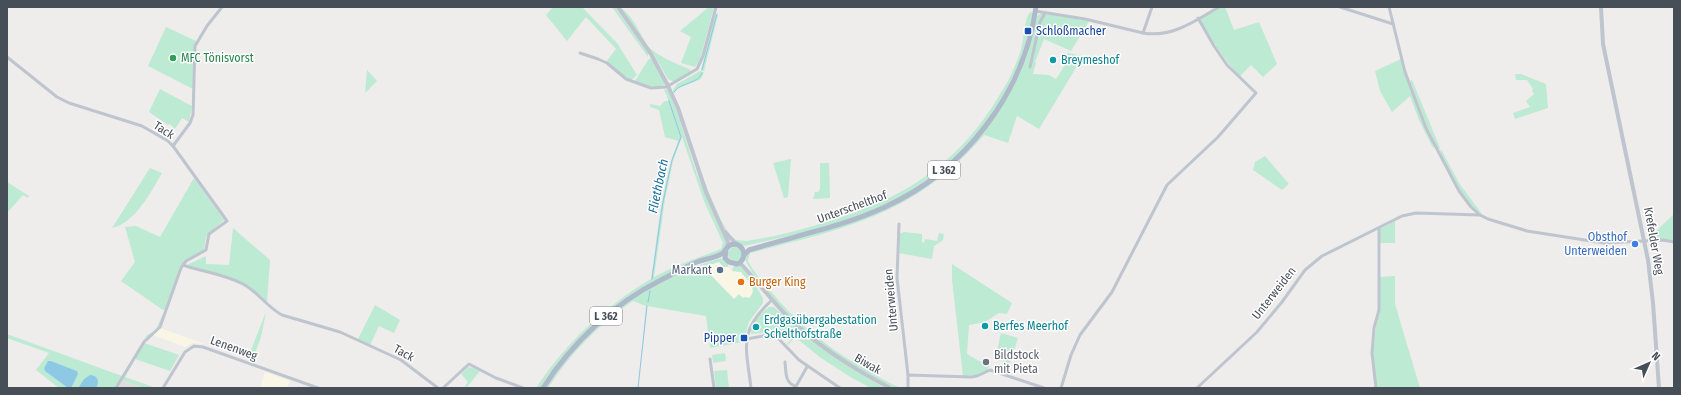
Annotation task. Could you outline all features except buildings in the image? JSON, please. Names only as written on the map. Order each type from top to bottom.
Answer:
[{"type":"main road","name":"Unterschelthof","points":[[744,256],[749,250],[869,214],[886,207],[923,186],[950,165],[982,131],[1006,95],[1020,66],[1031,32],[1035,10]]},
{"type":"main road","name":"Unterschelthof","points":[[738,245],[747,247],[796,236]]},
{"type":"main road","points":[[731,245],[738,245],[743,250],[744,256],[738,263],[732,264],[725,258],[726,249],[731,245]]},
{"type":"main road","name":"L 362","points":[[543,388],[572,349],[604,318],[646,288],[695,263],[722,254],[726,249]]},
{"type":"main road","name":"L 362","points":[[689,267],[722,257],[725,258]]},
{"type":"street","points":[[173,146],[190,123],[193,115],[195,46],[222,7]]},
{"type":"street","points":[[618,7],[651,54],[678,108],[695,165],[728,242],[726,249]]},
{"type":"street","points":[[580,53],[607,63],[626,79],[651,88],[667,87],[697,70],[703,56],[716,7]]},
{"type":"street","points":[[1143,33],[1152,7]]},
{"type":"street","points":[[1035,10],[1045,13],[1086,19],[1153,35],[1167,33],[1182,28],[1219,7]]},
{"type":"street","points":[[1340,7],[1393,24]]},
{"type":"street","name":"Unterweiden","points":[[1389,7],[1405,72],[1426,128],[1459,191],[1480,215],[1488,219],[1527,231],[1604,243],[1663,240],[1674,242]]},
{"type":"street","name":"Krefelder Weg","points":[[1601,7],[1603,44],[1644,241],[1653,303],[1659,388]]},
{"type":"street","points":[[1030,67],[1040,22],[1045,13]]},
{"type":"street","points":[[1061,388],[1071,355],[1080,335],[1112,292],[1166,185],[1218,137],[1256,93],[1227,65],[1198,18]]},
{"type":"street","name":"Tack","points":[[7,57],[57,97],[69,103],[142,126],[173,146],[227,221],[209,234],[206,250],[186,261],[183,265],[228,277],[248,288],[282,315],[340,332],[401,360],[438,388]]},
{"type":"street","name":"Unterweiden","points":[[1197,388],[1256,332],[1282,302],[1312,263],[1322,256],[1402,216],[1416,213],[1480,215]]},
{"type":"street","points":[[719,221],[731,239],[738,245]]},
{"type":"street","name":"Unterweiden","points":[[899,224],[897,278],[908,375],[908,388]]},
{"type":"street","points":[[1376,388],[1372,353],[1374,328],[1379,310],[1379,228]]},
{"type":"street","name":"Biwak","points":[[744,256],[751,275]]},
{"type":"street","name":"Biwak","points":[[738,263],[742,265],[772,300],[819,344],[854,368],[890,388]]},
{"type":"street","points":[[116,388],[144,342],[160,327],[183,265]]},
{"type":"street","points":[[751,388],[746,348],[747,339],[750,327],[755,317],[772,300]]},
{"type":"street","points":[[747,339],[775,335],[807,367],[840,388]]},
{"type":"street","name":"Lenenweg","points":[[163,388],[185,352],[194,346],[203,347],[318,388]]},
{"type":"street","points":[[710,359],[714,388]]},
{"type":"street","points":[[785,362],[788,381],[795,387],[807,367]]},
{"type":"street","points":[[443,388],[469,364],[496,378],[523,388]]},
{"type":"street","points":[[908,375],[971,377],[990,370],[1044,388]]},
{"type":"shaded area","points":[[719,262],[722,266],[728,267],[732,271],[741,272],[750,283],[754,294],[749,298],[734,299],[703,267]]},
{"type":"shaded area","points":[[160,328],[205,344],[192,343],[185,347],[153,335]]},
{"type":"shaded area","points":[[265,372],[290,381],[287,388],[260,388]]},
{"type":"shaded area","points":[[122,380],[144,388],[117,388]]},
{"type":"green space","points":[[553,7],[582,7],[617,43],[637,75],[631,80],[626,78],[606,62],[616,49],[586,17],[567,41],[546,15]]},
{"type":"green space","points":[[612,7],[615,7],[648,53],[648,57]]},
{"type":"green space","points":[[620,7],[629,15],[649,47],[657,54],[668,60],[690,69],[691,72],[674,82],[668,79],[654,55]]},
{"type":"green space","points":[[709,7],[714,7],[700,60],[695,67],[681,63],[691,37],[680,31]]},
{"type":"green space","points":[[1221,7],[1225,7],[1234,30],[1259,22],[1277,64],[1263,77],[1251,65],[1240,76],[1223,56],[1208,34],[1200,19]]},
{"type":"green space","points":[[1030,12],[1033,13],[1033,18],[1020,62],[998,106],[978,134],[950,163],[901,198],[858,217],[807,232],[744,246],[735,242],[729,235],[715,210],[703,178],[726,228],[736,240],[746,241],[789,233],[843,217],[871,206],[922,179],[945,161],[966,141],[985,118],[1005,86],[1015,66],[1021,50],[1026,19]]},
{"type":"green space","points":[[1041,13],[1089,21],[1071,51],[1044,39],[1035,62],[1033,74],[1049,75],[1056,79],[1069,59],[1065,57],[1068,53],[1083,56],[1039,129],[1017,116],[1008,143],[984,135],[958,162],[932,184],[905,201],[878,215],[818,235],[750,253],[748,261],[757,275],[787,310],[832,348],[882,379],[900,388],[889,386],[854,367],[836,355],[784,311],[755,277],[745,260],[748,252],[808,235],[912,195],[937,178],[971,147],[1015,81],[1026,57],[1037,16]]},
{"type":"green space","points":[[715,14],[718,15],[704,71],[701,70]]},
{"type":"green space","name":"MFC Tönisvorst","points":[[166,27],[196,41],[193,89],[148,66]]},
{"type":"green space","points":[[651,58],[665,84],[662,86],[654,87],[635,81],[648,60]]},
{"type":"green space","points":[[1401,59],[1434,146],[1433,148],[1419,120],[1410,96],[1392,112],[1380,91],[1375,71]]},
{"type":"green space","points":[[367,70],[377,81],[365,93]]},
{"type":"green space","points":[[700,71],[704,72],[701,79],[677,89],[674,94],[673,90],[677,84]]},
{"type":"green space","points":[[1515,74],[1521,74],[1546,84],[1548,108],[1515,119],[1513,113],[1530,107],[1526,101],[1534,94],[1532,91],[1533,89],[1527,80],[1516,80]]},
{"type":"green space","points":[[1412,80],[1440,148],[1439,150],[1426,124],[1410,81]]},
{"type":"green space","points":[[160,89],[192,106],[189,122],[182,118],[175,129],[170,124],[168,125],[149,112]]},
{"type":"green space","points":[[664,89],[668,90],[675,106],[697,174],[727,245],[722,252],[703,259],[621,303],[550,373],[540,388],[536,388],[560,356],[588,327],[618,301],[651,279],[664,192],[672,158],[678,141],[665,137],[659,110],[650,107],[650,104],[660,106],[665,101],[668,101]],"holes":[[[682,137],[704,201],[723,243],[721,249],[676,266],[654,277],[665,199],[673,161]]]},
{"type":"green space","points":[[1441,149],[1459,183],[1482,214],[1462,195],[1440,153]]},
{"type":"green space","points":[[1265,156],[1289,184],[1282,190],[1253,170],[1255,162]]},
{"type":"green space","points":[[791,159],[788,197],[784,198],[773,163]]},
{"type":"green space","points":[[820,163],[829,163],[830,198],[813,199],[815,192],[818,192],[820,189]]},
{"type":"green space","points":[[150,168],[162,173],[142,206],[128,220],[112,228]]},
{"type":"green space","points":[[194,178],[224,220],[206,237],[204,250],[181,265],[165,309],[163,310],[121,281],[135,262],[125,227],[136,226],[160,237]]},
{"type":"green space","points":[[7,182],[29,196],[28,198],[23,195],[7,213]]},
{"type":"green space","points":[[1674,214],[1674,241],[1651,238],[1652,235]]},
{"type":"green space","points":[[1395,221],[1395,243],[1380,243],[1380,229]]},
{"type":"green space","points":[[233,228],[270,260],[267,303],[244,284],[187,265],[206,256],[206,264],[229,265]]},
{"type":"green space","points":[[904,232],[922,234],[922,242],[924,243],[925,239],[937,241],[939,233],[944,234],[943,240],[934,246],[932,259],[899,253],[900,234]]},
{"type":"green space","points":[[732,247],[738,247],[742,251],[742,257],[738,261],[732,261],[728,257],[728,251]]},
{"type":"green space","points":[[721,258],[728,263],[728,267],[724,267],[719,262],[703,267],[734,299],[739,294],[743,298],[749,298],[753,291],[749,281],[741,272],[732,271],[734,266],[739,265],[747,272],[763,298],[763,303],[749,322],[743,342],[710,348],[706,316],[647,306],[638,388],[646,306],[633,301],[620,310],[586,340],[566,363],[548,388],[546,388],[562,365],[581,344],[600,325],[622,307],[669,278],[694,267]]},
{"type":"green space","points":[[952,264],[1012,303],[1007,314],[999,313],[985,322],[969,325],[967,354],[979,361],[985,362],[985,364],[989,364],[988,370],[976,375],[963,376],[952,280]]},
{"type":"green space","points":[[1395,276],[1395,304],[1420,388],[1377,388],[1373,353],[1376,327],[1380,311],[1380,277]]},
{"type":"green space","points":[[375,305],[400,320],[394,333],[379,326],[370,345],[358,339]]},
{"type":"green space","points":[[769,307],[774,307],[828,352],[884,388],[871,388],[852,378],[821,358],[795,337],[788,345],[787,344],[791,340],[785,334],[782,336],[774,332],[751,334],[754,323]]},
{"type":"green space","points":[[164,312],[160,323],[156,329]]},
{"type":"green space","points":[[266,312],[261,337],[252,361],[245,358],[249,355]]},
{"type":"green space","points":[[153,332],[146,339],[136,353],[147,335]]},
{"type":"green space","points":[[1001,333],[1018,338],[1006,375],[1002,374],[1005,362],[995,359]]},
{"type":"green space","points":[[7,334],[122,376],[131,362],[122,377],[114,388],[96,388],[98,380],[92,375],[84,379],[78,388],[70,388],[78,374],[77,371],[48,361],[44,368],[45,371],[68,388],[59,388],[36,370],[49,353],[7,338]]},
{"type":"green space","points":[[144,343],[179,355],[170,371],[135,359],[125,377],[156,388],[144,388],[122,380]]},
{"type":"green space","points":[[725,353],[726,361],[713,363],[712,355]]},
{"type":"green space","points":[[468,367],[480,371],[467,387],[465,386],[468,382],[461,374]]},
{"type":"green space","points":[[727,370],[729,388],[716,388],[714,371]]},
{"type":"water","points":[[48,361],[77,371],[78,374],[71,388],[68,388],[45,371],[44,368]]},
{"type":"water","points":[[90,375],[95,376],[98,379],[96,388],[78,388],[84,379]]},
{"type":"waterway","name":"Fliethbach","points":[[702,70],[717,14]]},
{"type":"waterway","name":"Fliethbach","points":[[674,92],[680,86],[700,77],[702,73]]},
{"type":"waterway","name":"Fliethbach","points":[[652,279],[662,207],[672,160],[681,137],[669,101]]},
{"type":"waterway","name":"Fliethbach","points":[[648,302],[650,291]]},
{"type":"waterway","name":"Fliethbach","points":[[638,388],[647,306]]},
{"type":"place","name":"Schloßmacher","points":[[1028,31]]},
{"type":"place","name":"MFC Tönisvorst","points":[[173,58]]},
{"type":"place","name":"Breymeshof","points":[[1053,60]]},
{"type":"place","name":"Obsthof Unterweiden","points":[[1635,244]]},
{"type":"place","name":"Markant","points":[[720,270]]},
{"type":"place","name":"Burger King","points":[[741,282]]},
{"type":"place","name":"Berfes Meerhof","points":[[985,326]]},
{"type":"place","name":"Erdgasübergabestation Schelthofstraße","points":[[756,327]]},
{"type":"place","name":"Pipper","points":[[744,338]]},
{"type":"place","name":"Bildstock mit Pieta","points":[[986,362]]}]
